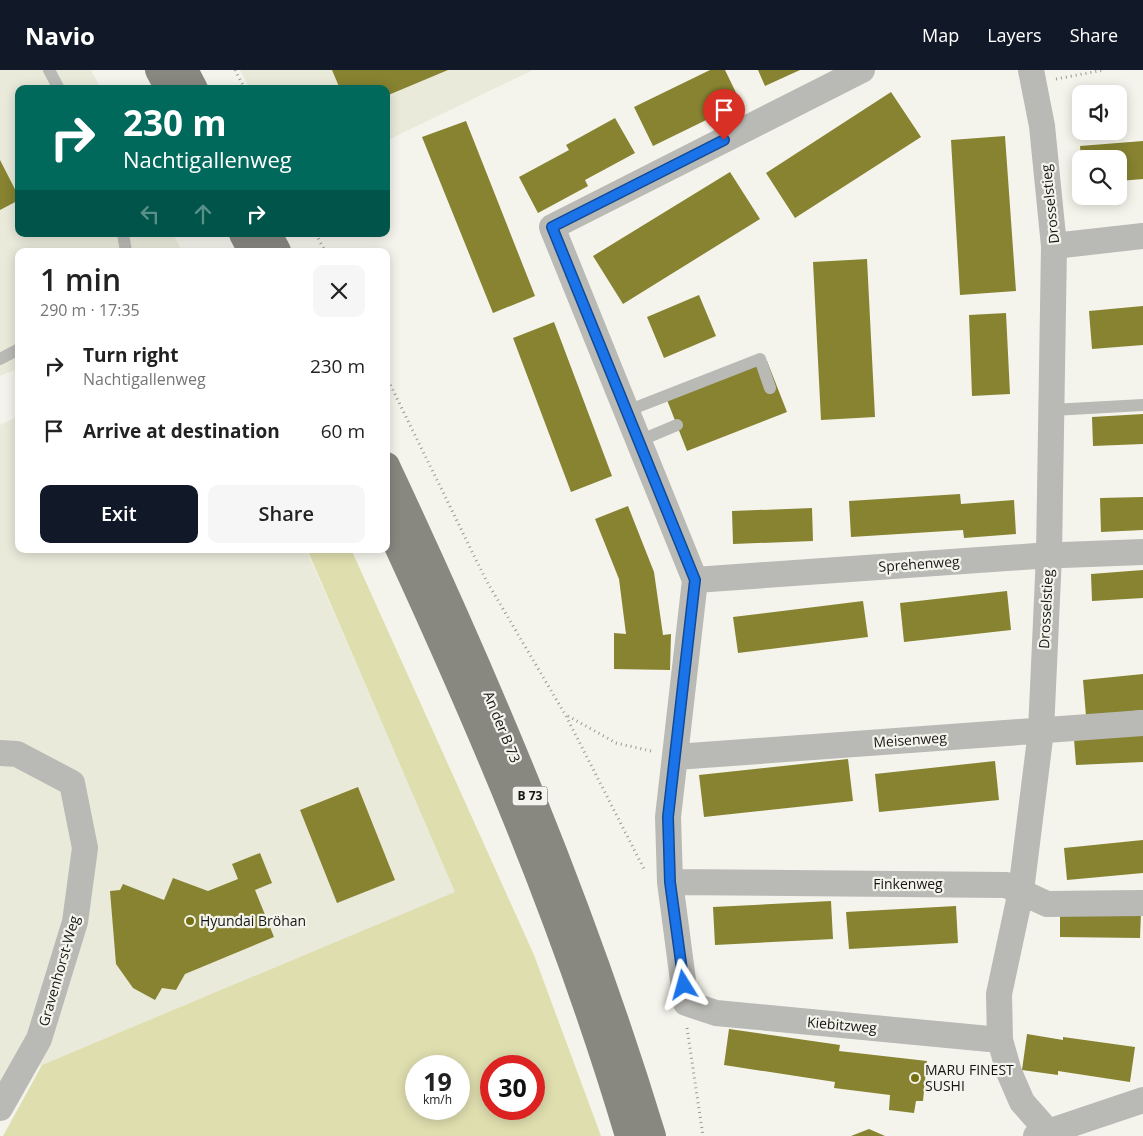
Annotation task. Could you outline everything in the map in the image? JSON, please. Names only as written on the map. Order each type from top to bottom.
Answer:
[{"type":"main road","points":[[159,70],[167,85]]},
{"type":"main road","points":[[184,70],[192,85]]},
{"type":"main road","name":"An der B 73","points":[[390,475],[477,664],[555,857],[634,1079],[652,1136]]},
{"type":"main road","name":"An der B 73","points":[[390,529],[457,672],[535,866],[605,1059],[629,1136]]},
{"type":"street","points":[[686,1003],[670,882],[668,817],[695,580],[552,227],[862,70]]},
{"type":"street","name":"Drosselstieg","points":[[1032,76],[1042,126],[1054,246],[1049,555],[1041,731],[1021,891],[999,994],[1000,1040],[1009,1072],[1022,1102],[1046,1135]]},
{"type":"street","points":[[1054,246],[1143,236]]},
{"type":"street","name":"Sprehenweg","points":[[695,580],[1049,555],[1143,552]]},
{"type":"street","name":"Meisenweg","points":[[676,757],[1143,723]]},
{"type":"street","name":"Gravenhorst-Weg","points":[[0,753],[17,754],[72,783],[85,848],[75,922],[39,1039],[0,1108]]},
{"type":"street","name":"Finkenweg","points":[[670,882],[1006,885],[1047,904],[1143,904]]},
{"type":"street","name":"Kiebitzweg","points":[[686,1003],[716,1014],[1000,1040]]},
{"type":"street","points":[[1046,1135],[1143,1100]]},
{"type":"lane","points":[[49,70],[57,85]]},
{"type":"lane","points":[[0,359],[15,351]]},
{"type":"lane","points":[[627,411],[760,359],[770,388]]},
{"type":"lane","points":[[1052,410],[1143,405]]},
{"type":"lane","points":[[639,441],[677,425]]},
{"type":"path","points":[[235,70],[243,85]]},
{"type":"path","points":[[1032,76],[1102,70]]},
{"type":"path","points":[[390,384],[486,580],[566,716],[643,869],[658,881],[670,882]]},
{"type":"path","points":[[566,716],[616,743],[676,757]]},
{"type":"path","points":[[686,1003],[684,1011],[703,1136]]},
{"type":"shaded area","points":[[0,70],[91,70],[99,85],[15,85],[15,237],[175,237],[180,248],[15,248],[15,370],[0,376]]},
{"type":"shaded area","points":[[240,70],[533,70],[390,139],[390,85],[248,85]]},
{"type":"shaded area","points":[[15,418],[15,553],[308,553],[456,892],[0,1083],[0,425]]},
{"type":"green space","points":[[309,553],[353,553],[534,955],[601,1136],[3,1136],[42,1065],[455,892]]},
{"type":"building","points":[[332,70],[448,70],[390,94],[390,85],[338,85]]},
{"type":"building","points":[[710,70],[725,70],[741,103],[653,146],[634,107]]},
{"type":"building","points":[[758,70],[800,70],[765,86]]},
{"type":"building","points":[[891,92],[921,137],[795,218],[766,173]]},
{"type":"building","points":[[615,118],[635,153],[585,180],[588,186],[538,213],[519,177],[569,150],[566,145]]},
{"type":"building","points":[[466,121],[535,296],[493,313],[422,137]]},
{"type":"building","points":[[1005,136],[1016,291],[960,295],[951,140]]},
{"type":"building","points":[[1143,141],[1143,179],[1127,180],[1127,150],[1080,150],[1080,146]]},
{"type":"building","points":[[0,160],[15,189],[15,202],[0,210]]},
{"type":"building","points":[[730,172],[760,219],[623,304],[593,256]]},
{"type":"building","points":[[867,259],[875,417],[821,420],[813,262]]},
{"type":"building","points":[[699,295],[716,336],[664,358],[647,317]]},
{"type":"building","points":[[1143,306],[1143,345],[1092,349],[1089,311]]},
{"type":"building","points":[[1006,313],[1010,394],[972,396],[969,315]]},
{"type":"building","points":[[554,322],[612,476],[571,492],[513,338]]},
{"type":"building","points":[[767,361],[787,412],[687,451],[667,400]]},
{"type":"building","points":[[1143,414],[1143,444],[1093,446],[1092,417]]},
{"type":"building","points":[[960,494],[961,504],[1014,500],[1016,534],[964,538],[963,530],[851,537],[849,501]]},
{"type":"building","points":[[1143,497],[1143,530],[1101,532],[1100,498]]},
{"type":"building","points":[[628,506],[654,572],[663,635],[671,634],[670,670],[614,669],[614,633],[626,634],[619,579],[595,519]]},
{"type":"building","points":[[812,508],[813,541],[733,544],[732,511]]},
{"type":"building","points":[[1143,570],[1143,598],[1092,601],[1091,574]]},
{"type":"building","points":[[1007,591],[1011,630],[904,642],[900,603]]},
{"type":"building","points":[[863,601],[868,637],[738,653],[733,617]]},
{"type":"building","points":[[1143,674],[1143,710],[1086,716],[1083,680]]},
{"type":"building","points":[[1143,735],[1143,762],[1076,765],[1074,739]]},
{"type":"building","points":[[848,759],[853,801],[704,817],[699,775]]},
{"type":"building","points":[[995,761],[999,800],[879,812],[875,774]]},
{"type":"building","points":[[358,787],[395,880],[337,903],[300,810]]},
{"type":"building","points":[[1143,840],[1143,873],[1067,880],[1064,848]]},
{"type":"building","name":"Hyundai Bröhan","points":[[260,853],[272,883],[255,890],[274,937],[185,974],[176,990],[162,988],[155,1000],[133,988],[116,964],[110,891],[120,890],[123,884],[164,900],[173,878],[208,891],[238,879],[232,864]]},
{"type":"building","points":[[831,901],[833,939],[715,945],[713,907]]},
{"type":"building","points":[[956,906],[958,943],[849,949],[846,912]]},
{"type":"building","points":[[1060,911],[1141,913],[1140,938],[1060,937]]},
{"type":"building","points":[[729,1029],[840,1045],[839,1051],[927,1061],[923,1101],[916,1101],[914,1113],[889,1110],[890,1095],[834,1088],[835,1082],[724,1065]]},
{"type":"building","points":[[1027,1034],[1063,1040],[1063,1037],[1135,1047],[1130,1082],[1058,1071],[1058,1075],[1022,1070]]},
{"type":"building","points":[[869,1129],[885,1136],[851,1136]]},
{"type":"place","name":"Hyundai Bröhan","points":[[190,921]]},
{"type":"place","name":"MARU FINEST SUSHI","points":[[915,1078]]},
{"type":"route","points":[[684,985],[670,882],[668,817],[695,580],[552,227],[724,140]]}]
